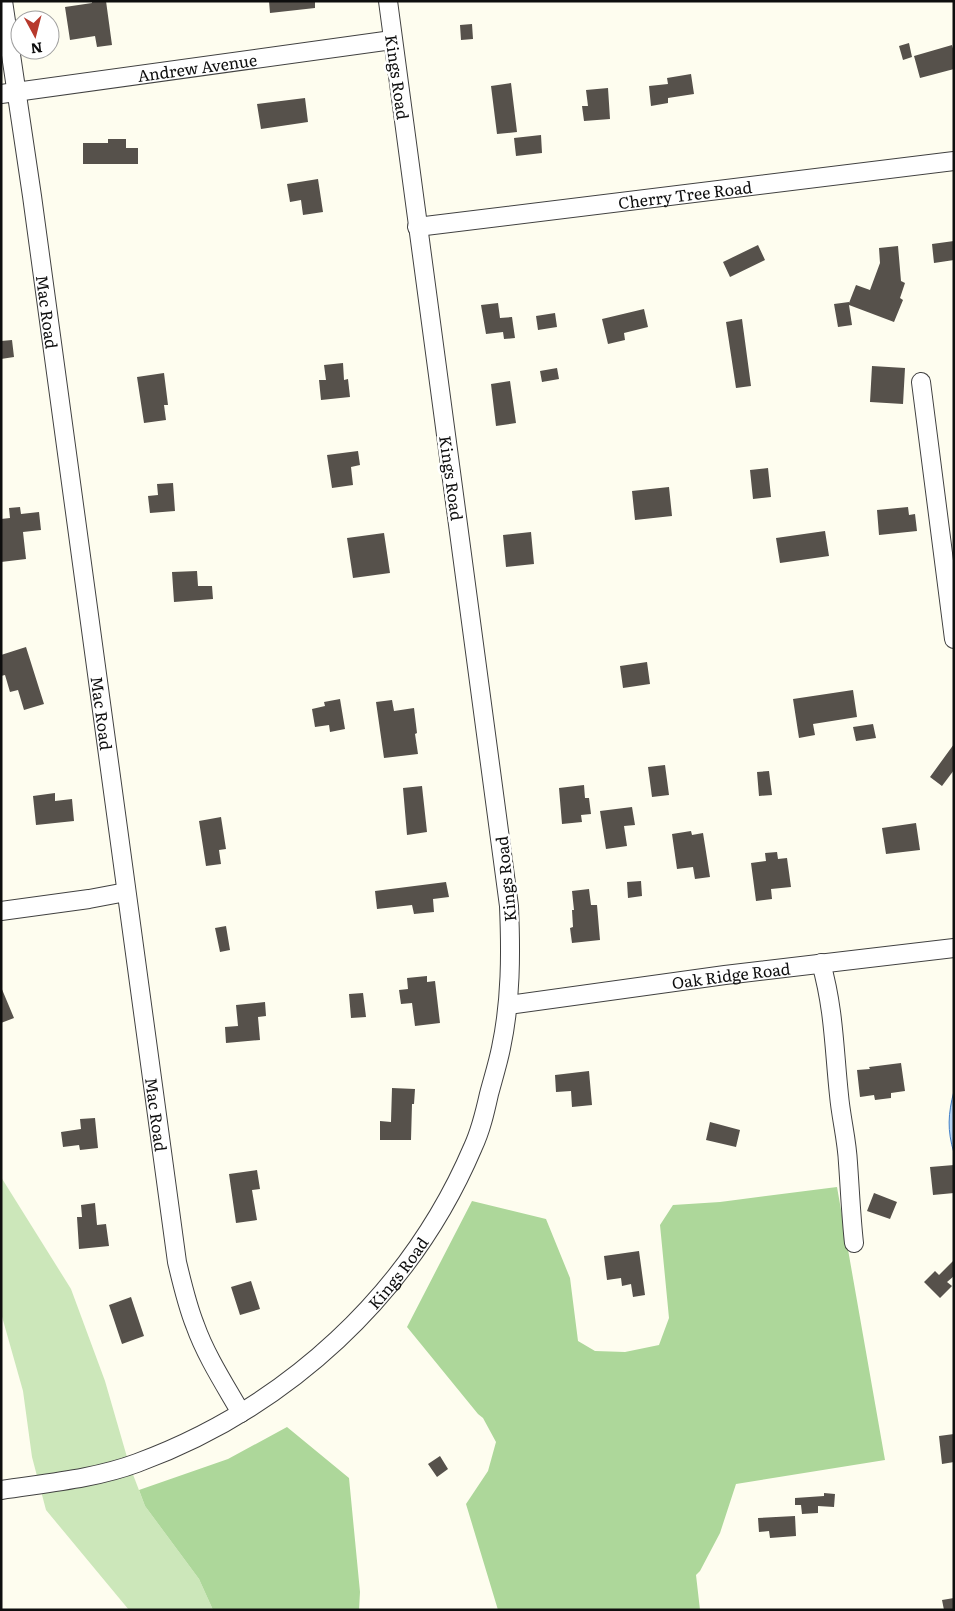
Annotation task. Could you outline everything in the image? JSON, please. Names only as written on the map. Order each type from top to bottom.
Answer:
[{"type":"street","name":"Mac Road","points":[[3,1],[9,93],[32,196],[177,1262],[195,1326],[211,1360],[241,1413]]},
{"type":"street","name":"Kings Road","points":[[1,1490],[94,1475],[136,1464],[206,1434],[280,1388],[326,1352],[374,1304],[390,1285],[421,1243],[450,1196],[474,1146],[501,1049],[508,1005],[511,946],[509,906],[388,1]]},
{"type":"street","name":"Andrew Avenue","points":[[9,93],[392,40]]},
{"type":"street","name":"Cherry Tree Road","points":[[417,227],[954,161]]},
{"type":"street","points":[[921,382],[954,639]]},
{"type":"street","points":[[1,911],[126,892]]},
{"type":"street","name":"Oak Ridge Road","points":[[508,1005],[821,963],[954,948]]},
{"type":"street","points":[[821,963],[833,1018],[839,1095],[848,1162],[854,1243]]},
{"type":"green space","points":[[1,1177],[71,1289],[105,1381],[129,1464],[145,1506],[199,1579],[213,1610],[129,1610],[46,1510],[32,1457],[23,1391],[1,1313]]},
{"type":"green space","points":[[837,1187],[885,1460],[736,1484],[720,1533],[696,1575],[700,1610],[498,1610],[466,1504],[488,1471],[496,1442],[483,1418],[407,1327],[472,1201],[546,1219],[570,1278],[578,1341],[595,1351],[625,1352],[659,1345],[669,1318],[660,1225],[673,1205],[720,1202]]},
{"type":"green space","points":[[287,1427],[349,1478],[360,1592],[359,1610],[213,1610],[199,1579],[145,1506],[139,1490],[228,1459]]},
{"type":"water","points":[[954,1091],[954,1153],[949,1122]]},
{"type":"building","points":[[92,1],[106,1],[112,45],[97,47],[95,36],[70,40],[65,7],[92,3]]},
{"type":"building","points":[[269,1],[315,1],[315,8],[270,13]]},
{"type":"building","points":[[472,24],[473,39],[461,40],[460,25]]},
{"type":"building","points":[[909,43],[912,57],[903,60],[899,46]]},
{"type":"building","points":[[952,45],[954,69],[920,78],[914,56]]},
{"type":"building","points":[[691,74],[694,94],[668,98],[668,103],[651,106],[649,86],[668,84],[667,78]]},
{"type":"building","points":[[511,83],[517,132],[497,134],[491,86]]},
{"type":"building","points":[[608,88],[610,119],[584,121],[582,106],[588,106],[586,90]]},
{"type":"building","points":[[305,98],[308,122],[261,129],[257,104]]},
{"type":"building","points":[[541,135],[542,153],[516,156],[514,138]]},
{"type":"building","points":[[108,139],[126,139],[126,148],[138,148],[138,164],[83,164],[83,143],[108,143]]},
{"type":"building","points":[[318,179],[323,212],[303,215],[301,200],[290,202],[287,184]]},
{"type":"building","points":[[954,241],[954,260],[934,263],[932,244]]},
{"type":"building","points":[[758,245],[765,260],[730,277],[723,262]]},
{"type":"building","points":[[898,246],[901,281],[905,283],[900,298],[903,300],[894,322],[849,305],[852,325],[838,327],[834,304],[849,303],[856,285],[870,290],[880,263],[879,248]]},
{"type":"building","points":[[498,303],[500,318],[512,317],[515,338],[504,339],[503,332],[486,334],[481,305]]},
{"type":"building","points":[[644,309],[648,327],[624,333],[625,340],[608,344],[602,319]]},
{"type":"building","points":[[555,313],[557,327],[538,330],[536,316]]},
{"type":"building","points":[[742,319],[751,386],[736,388],[726,322]]},
{"type":"building","points":[[12,340],[14,357],[1,359],[1,341]]},
{"type":"building","points":[[343,363],[344,380],[348,379],[350,397],[321,400],[319,380],[326,380],[324,365]]},
{"type":"building","points":[[872,366],[905,368],[903,404],[870,402]]},
{"type":"building","points":[[557,368],[559,379],[542,382],[540,371]]},
{"type":"building","points":[[164,373],[168,405],[164,405],[166,420],[144,423],[137,377]]},
{"type":"building","points":[[510,381],[516,423],[496,426],[491,384]]},
{"type":"building","points":[[358,451],[360,465],[351,467],[353,485],[332,488],[327,455]]},
{"type":"building","points":[[768,468],[771,497],[753,499],[750,470]]},
{"type":"building","points":[[173,483],[175,511],[150,513],[148,496],[158,495],[157,484]]},
{"type":"building","points":[[669,487],[672,516],[635,520],[632,491]]},
{"type":"building","points":[[20,507],[21,514],[39,512],[41,530],[23,532],[26,559],[1,562],[1,519],[10,518],[9,508]]},
{"type":"building","points":[[908,507],[909,515],[915,514],[917,531],[879,535],[877,510]]},
{"type":"building","points":[[825,531],[829,556],[780,563],[776,538]]},
{"type":"building","points":[[531,532],[534,564],[506,567],[503,535]]},
{"type":"building","points":[[384,533],[390,573],[353,578],[347,538]]},
{"type":"building","points":[[197,571],[198,586],[212,586],[213,599],[174,602],[172,572]]},
{"type":"building","points":[[26,647],[44,704],[24,710],[18,690],[10,692],[5,675],[1,676],[1,655]]},
{"type":"building","points":[[647,662],[650,684],[623,688],[620,666]]},
{"type":"building","points":[[853,690],[857,717],[813,724],[815,735],[799,738],[793,699]]},
{"type":"building","points":[[340,699],[345,729],[330,732],[329,725],[315,727],[312,709],[325,706],[324,702]]},
{"type":"building","points":[[392,700],[394,711],[414,708],[418,754],[384,758],[376,702]]},
{"type":"building","points":[[873,724],[876,738],[856,741],[853,727]]},
{"type":"building","points":[[954,744],[954,770],[942,786],[930,777]]},
{"type":"building","points":[[665,765],[669,795],[652,797],[648,767]]},
{"type":"building","points":[[769,771],[772,795],[759,796],[757,772]]},
{"type":"building","points":[[584,785],[585,798],[589,798],[591,814],[581,815],[582,822],[562,824],[559,788]]},
{"type":"building","points":[[422,786],[427,832],[407,835],[403,788]]},
{"type":"building","points":[[55,793],[55,801],[72,799],[74,821],[36,825],[33,796]]},
{"type":"building","points":[[632,807],[635,825],[624,826],[627,846],[606,849],[600,811]]},
{"type":"building","points":[[221,817],[226,849],[219,850],[221,864],[206,866],[199,821]]},
{"type":"building","points":[[916,823],[920,850],[886,854],[882,828]]},
{"type":"building","points":[[691,831],[692,835],[703,833],[710,877],[695,879],[693,867],[677,869],[672,834]]},
{"type":"building","points":[[777,852],[778,859],[787,858],[791,887],[771,889],[772,899],[756,901],[751,863],[766,861],[765,853]]},
{"type":"building","points":[[641,881],[642,896],[628,898],[627,882]]},
{"type":"building","points":[[446,882],[449,897],[433,899],[434,912],[414,914],[412,905],[377,909],[375,891]]},
{"type":"building","points":[[589,889],[591,905],[597,905],[600,940],[572,943],[570,928],[573,927],[572,910],[574,910],[572,891]]},
{"type":"building","points":[[226,926],[230,950],[220,952],[215,928]]},
{"type":"building","points":[[427,976],[427,982],[435,981],[440,1023],[415,1026],[412,1003],[401,1004],[399,990],[408,989],[407,978]]},
{"type":"building","points":[[1,987],[14,1018],[1,1023]]},
{"type":"building","points":[[363,993],[366,1017],[351,1018],[349,994]]},
{"type":"building","points":[[265,1002],[266,1016],[258,1017],[260,1040],[226,1043],[225,1027],[238,1026],[236,1005]]},
{"type":"building","points":[[901,1063],[905,1091],[891,1093],[891,1098],[875,1100],[874,1095],[860,1097],[857,1070]]},
{"type":"building","points":[[589,1071],[592,1105],[572,1107],[571,1091],[556,1092],[555,1075]]},
{"type":"building","points":[[392,1088],[415,1089],[414,1104],[412,1104],[411,1140],[380,1140],[380,1121],[391,1122]]},
{"type":"building","points":[[95,1118],[98,1148],[80,1150],[79,1145],[63,1147],[61,1132],[81,1129],[80,1119]]},
{"type":"building","points":[[710,1122],[740,1130],[736,1147],[706,1140]]},
{"type":"building","points":[[954,1165],[954,1193],[933,1195],[930,1167]]},
{"type":"building","points":[[257,1170],[260,1189],[252,1190],[257,1220],[236,1223],[229,1174]]},
{"type":"building","points":[[874,1193],[897,1202],[890,1219],[867,1211]]},
{"type":"building","points":[[95,1203],[97,1225],[106,1224],[109,1246],[79,1249],[77,1217],[82,1217],[81,1205]]},
{"type":"building","points":[[639,1251],[645,1295],[633,1297],[631,1284],[622,1286],[621,1278],[607,1280],[604,1256]]},
{"type":"building","points":[[954,1260],[954,1276],[947,1282],[952,1286],[940,1298],[924,1282],[935,1271],[939,1275]]},
{"type":"building","points":[[251,1281],[260,1309],[240,1315],[231,1287]]},
{"type":"building","points":[[131,1297],[144,1336],[122,1344],[109,1305]]},
{"type":"building","points":[[954,1434],[954,1462],[942,1464],[939,1436]]},
{"type":"building","points":[[440,1456],[448,1469],[437,1477],[428,1464]]},
{"type":"building","points":[[824,1493],[835,1494],[834,1507],[818,1506],[818,1513],[802,1514],[801,1505],[795,1505],[795,1498],[824,1496]]},
{"type":"building","points":[[795,1516],[796,1536],[770,1538],[769,1531],[759,1532],[758,1518]]},
{"type":"building","points":[[954,1598],[954,1610],[944,1610],[942,1600]]}]
